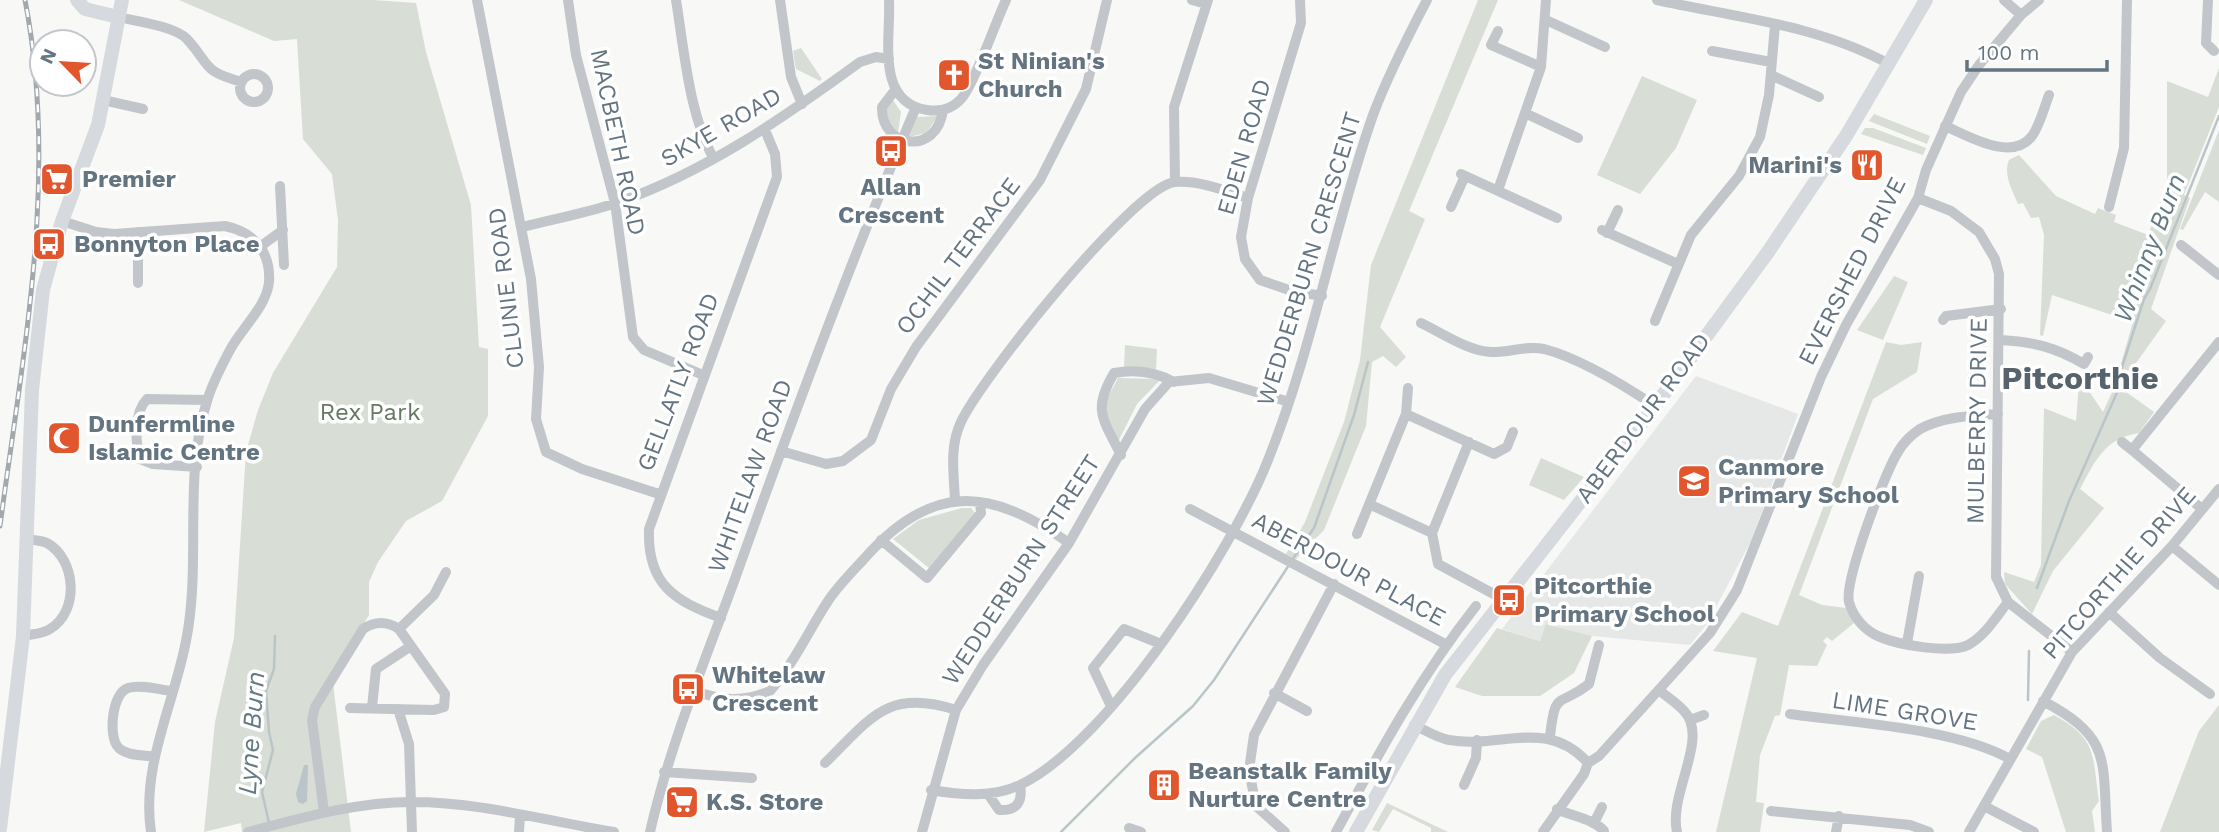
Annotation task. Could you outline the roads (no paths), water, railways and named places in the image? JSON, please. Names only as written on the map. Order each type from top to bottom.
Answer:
[{"type":"main road","points":[[77,0],[85,9],[118,17]]},
{"type":"main road","points":[[0,829],[23,636],[32,390],[40,315],[49,266],[62,221],[98,125],[122,0]]},
{"type":"main road","name":"ABERDOUR ROAD","points":[[1356,832],[1414,725],[1445,675],[1655,406],[1768,252],[1846,136],[1926,0]]},
{"type":"street","name":"CLUNIE ROAD","points":[[477,0],[523,227],[539,367],[536,419],[546,452],[582,469],[659,494]]},
{"type":"street","name":"MACBETH ROAD","points":[[568,0],[576,55],[615,203],[633,337],[644,350],[703,375]]},
{"type":"street","points":[[676,0],[687,71],[707,146],[714,159]]},
{"type":"street","points":[[780,0],[791,77],[802,104]]},
{"type":"street","points":[[889,0],[890,79],[895,90],[906,103],[943,110],[961,100],[966,92],[1006,0]]},
{"type":"street","name":"OCHIL TERRACE","points":[[780,451],[826,464],[843,461],[871,440],[891,389],[916,346],[1041,180],[1086,89],[1107,0]]},
{"type":"street","points":[[1175,182],[1174,107],[1207,2],[1192,0]]},
{"type":"street","name":"EDEN ROAD","points":[[1300,0],[1301,23],[1248,198],[1241,237],[1245,259],[1260,280],[1292,292],[1322,296]]},
{"type":"street","name":"WEDDERBURN CRESCENT","points":[[931,790],[988,794],[1020,785],[1069,749],[1111,706],[1161,644],[1211,569],[1267,463],[1322,296],[1343,209],[1373,116],[1403,42],[1427,0]]},
{"type":"street","points":[[1498,190],[1527,114],[1541,67],[1546,0]]},
{"type":"street","points":[[1657,0],[1705,5],[1819,35],[1889,64]]},
{"type":"street","points":[[2004,0],[2021,15]]},
{"type":"street","name":"EVERSHED DRIVE","points":[[1544,832],[1557,809],[1584,775],[1588,763],[1599,756],[1713,629],[1737,590],[1821,377],[1846,325],[1918,198],[1920,186],[1945,126],[1979,65],[2021,15],[2039,0]]},
{"type":"street","points":[[2109,207],[2124,148],[2127,0]]},
{"type":"street","points":[[2208,0],[2206,43],[2214,51]]},
{"type":"street","points":[[118,17],[147,23],[185,37],[205,67],[242,82]]},
{"type":"street","points":[[1546,20],[1605,47]]},
{"type":"street","points":[[1655,321],[1691,234],[1752,155],[1766,115],[1775,25]]},
{"type":"street","points":[[1498,31],[1491,45],[1541,67]]},
{"type":"street","points":[[1712,51],[1771,62]]},
{"type":"street","name":"SKYE ROAD","points":[[523,227],[615,203],[667,183],[765,130],[860,62],[877,57],[889,59]]},
{"type":"street","points":[[1770,75],[1819,97]]},
{"type":"street","points":[[895,90],[882,107],[883,122],[890,132],[902,139],[918,142],[930,137],[939,127],[943,110]]},
{"type":"street","points":[[1945,126],[2006,148],[2029,140],[2047,115],[2049,95]]},
{"type":"street","points":[[103,100],[143,109]]},
{"type":"street","name":"WHITELAW ROAD","points":[[650,832],[664,772],[780,451],[916,107]]},
{"type":"street","points":[[1527,114],[1578,138]]},
{"type":"street","name":"GELLATLY ROAD","points":[[721,618],[678,600],[660,579],[648,542],[649,528],[659,494],[777,177],[775,154],[765,130]]},
{"type":"street","points":[[1451,207],[1463,175],[1557,218]]},
{"type":"street","points":[[956,501],[953,450],[961,421],[1019,336],[1105,238],[1147,196],[1175,182],[1209,186],[1248,198]]},
{"type":"street","points":[[280,186],[284,265]]},
{"type":"street","name":"MULBERRY DRIVE","points":[[1918,198],[1951,212],[1979,232],[1995,259],[2001,309],[1995,564],[2000,590],[2008,602]]},
{"type":"street","points":[[1618,210],[1605,232],[1678,264]]},
{"type":"street","points":[[62,221],[96,232],[225,226],[237,229],[261,246],[269,266],[269,286],[230,350],[207,400],[197,467],[193,582],[187,640],[155,757],[149,817],[151,832]]},
{"type":"street","points":[[261,246],[283,230]]},
{"type":"street","points":[[138,232],[138,283]]},
{"type":"street","points":[[2181,245],[2219,275]]},
{"type":"street","points":[[1943,320],[1946,316],[2001,309]]},
{"type":"street","points":[[1421,323],[1478,350],[1500,352],[1532,347],[1547,350],[1622,384],[1655,406]]},
{"type":"street","points":[[2001,340],[2036,342],[2057,348],[2084,364]]},
{"type":"street","points":[[2133,450],[2219,342]]},
{"type":"street","points":[[1121,455],[1101,412],[1100,400],[1114,373],[1125,371],[1159,374],[1174,382],[1209,378],[1289,402]]},
{"type":"street","name":"WEDDERBURN STREET","points":[[922,832],[931,790],[956,710],[983,666],[1069,543],[1146,409],[1169,382],[1174,382]]},
{"type":"street","points":[[1357,534],[1406,414],[1408,387]]},
{"type":"street","points":[[197,467],[153,464],[140,459],[138,423],[141,405],[147,399],[207,400]]},
{"type":"street","points":[[1406,414],[1494,454],[1507,447],[1513,432]]},
{"type":"street","points":[[1998,414],[1933,424],[1909,438],[1893,460],[1851,574],[1849,601],[1854,615],[1869,631],[1880,637],[1944,649],[1968,645],[1979,637],[2008,602],[2072,652]]},
{"type":"street","points":[[1469,442],[1432,533],[1441,567],[1478,583],[1503,599]]},
{"type":"street","points":[[2122,442],[2203,509]]},
{"type":"street","name":"PITCORTHIE DRIVE","points":[[1969,832],[2072,652],[2172,546],[2219,489]]},
{"type":"street","points":[[694,691],[720,699],[740,700],[770,691],[830,598],[881,540],[920,510],[956,501],[995,504],[1045,526],[1069,543]]},
{"type":"street","points":[[881,540],[927,578],[981,513],[980,502]]},
{"type":"street","points":[[1371,505],[1432,533]]},
{"type":"street","points":[[1190,509],[1233,530]]},
{"type":"street","name":"ABERDOUR PLACE","points":[[1233,530],[1445,645]]},
{"type":"street","points":[[23,636],[50,630],[65,612],[71,594],[67,568],[57,551],[44,541],[25,539]]},
{"type":"street","points":[[2172,546],[2219,585]]},
{"type":"street","points":[[399,629],[434,595],[446,572]]},
{"type":"street","points":[[1908,643],[1914,583]]},
{"type":"street","points":[[1285,832],[1256,806],[1249,770],[1254,735],[1334,584]]},
{"type":"street","points":[[1336,832],[1404,706],[1445,645],[1476,607]]},
{"type":"street","points":[[2109,612],[2160,658],[2210,694]]},
{"type":"street","points":[[324,812],[312,720],[315,707],[363,629],[370,624],[388,622],[399,629],[445,694],[444,707],[351,708]]},
{"type":"street","points":[[1111,706],[1093,668],[1124,629],[1161,644]]},
{"type":"street","points":[[1550,737],[1556,705],[1568,694],[1589,684],[1599,645]]},
{"type":"street","points":[[372,707],[376,669],[411,646]]},
{"type":"street","points":[[155,757],[123,752],[116,746],[113,737],[116,701],[121,692],[130,687],[172,691]]},
{"type":"street","points":[[1659,691],[1686,712],[1689,720],[1692,750],[1677,793],[1677,832]]},
{"type":"street","points":[[1274,694],[1307,711]]},
{"type":"street","points":[[825,763],[871,718],[898,703],[926,701],[956,710]]},
{"type":"street","points":[[2043,701],[2071,716],[2090,732],[2101,756],[2107,832]]},
{"type":"street","points":[[398,709],[409,744],[412,832]]},
{"type":"street","name":"LIME GROVE","points":[[1790,714],[1955,738],[1987,746],[2010,759]]},
{"type":"street","points":[[1689,720],[1704,715]]},
{"type":"street","points":[[1414,725],[1451,741],[1550,737],[1576,749],[1588,763]]},
{"type":"street","points":[[1464,785],[1476,758],[1477,740]]},
{"type":"street","points":[[664,772],[752,778]]},
{"type":"street","name":"WEDDERBURN CRESCENT","points":[[988,794],[999,810],[1009,811],[1018,806],[1022,798],[1020,785]]},
{"type":"street","points":[[248,832],[324,812],[411,802],[454,804],[614,832]]},
{"type":"street","points":[[1984,806],[2034,832]]},
{"type":"street","points":[[1594,823],[1602,807]]},
{"type":"street","points":[[1557,809],[1594,823],[1604,831]]},
{"type":"street","points":[[1771,811],[1910,825],[1929,832]]},
{"type":"street","points":[[519,832],[520,815]]},
{"type":"street","points":[[1836,832],[1839,816]]},
{"type":"street","points":[[1129,828],[1141,832]]},
{"type":"waterway","name":"Whinny Burn","points":[[2037,588],[2069,501],[2119,388],[2121,370],[2144,299],[2219,116]]},
{"type":"waterway","points":[[1292,560],[1314,528],[1354,415],[1368,362]]},
{"type":"waterway","points":[[1061,832],[1135,758],[1193,706],[1214,680],[1289,565]]},
{"type":"waterway","name":"Lyne Burn","points":[[269,823],[262,792],[273,750],[266,691],[274,669],[275,636]]},
{"type":"waterway","name":"Whinny Burn","points":[[2028,700],[2029,651]]},
{"type":"railway","points":[[0,526],[27,329],[38,197],[39,131],[35,65],[25,0]]},
{"type":"place","name":"St Ninian's Church","points":[[954,75]]},
{"type":"place","name":"Allan Crescent","points":[[891,151]]},
{"type":"place","name":"Marini's","points":[[1867,165]]},
{"type":"place","name":"Premier","points":[[57,179]]},
{"type":"place","name":"Bonnyton Place","points":[[49,244]]},
{"type":"place","name":"Dunfermline Islamic Centre","points":[[64,438]]},
{"type":"place","name":"Canmore Primary School","points":[[1694,481]]},
{"type":"place","name":"Pitcorthie Primary School","points":[[1509,600]]},
{"type":"place","name":"Whitelaw Crescent","points":[[688,689]]},
{"type":"place","name":"Beanstalk Family Nurture Centre","points":[[1164,785]]},
{"type":"place","name":"K.S. Store","points":[[682,802]]},
{"type":"district","name":"Pitcorthie","points":[[2080,378]]},
{"type":"park label","name":"Rex Park","points":[[370,412]]}]
